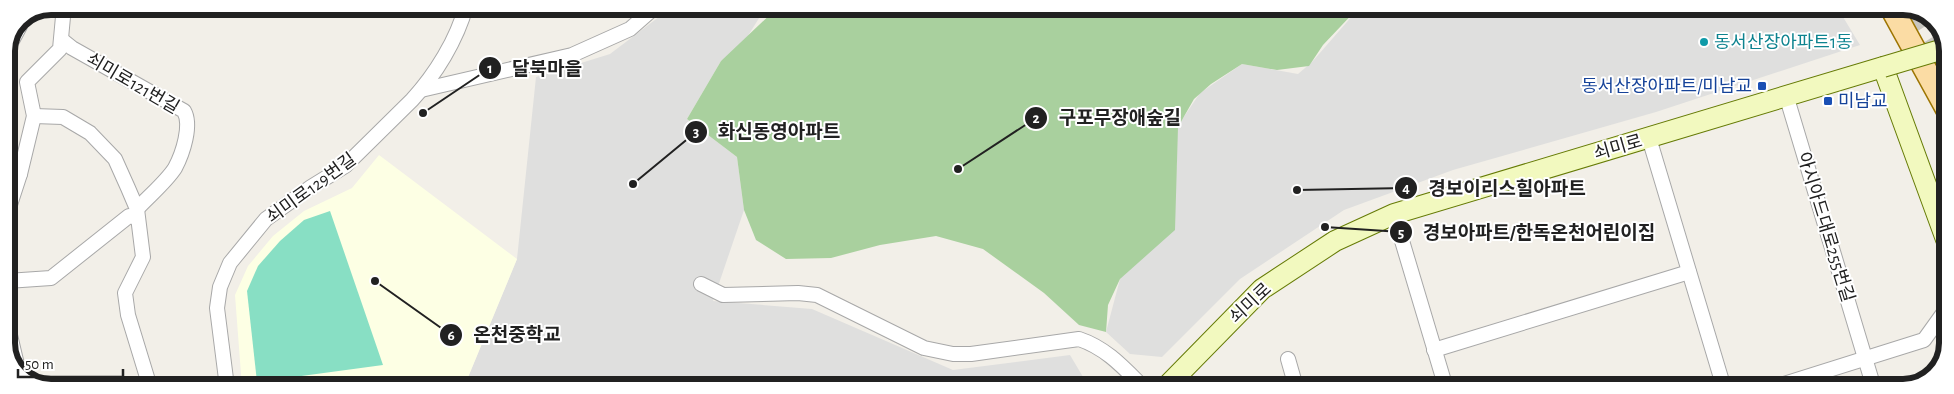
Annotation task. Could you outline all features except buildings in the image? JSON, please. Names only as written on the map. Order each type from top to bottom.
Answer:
[{"type":"main road","points":[[1895,15],[1939,94]]},
{"type":"main road","name":"쇠미로","points":[[1174,379],[1262,289],[1335,241],[1394,214],[1939,50]]},
{"type":"main road","points":[[1883,67],[1939,220]]},
{"type":"street","points":[[15,189],[34,116],[27,82],[60,49],[63,15]]},
{"type":"street","name":"쇠미로129번길","points":[[226,379],[217,302],[220,287],[230,263],[266,219],[311,187],[345,166],[421,90],[460,29],[464,15]]},
{"type":"street","points":[[421,90],[572,55],[630,29],[645,15]]},
{"type":"street","name":"쇠미로121번길","points":[[62,40],[72,48],[184,110],[188,117],[185,139],[174,168],[137,214]]},
{"type":"street","name":"아시아드대로255번길","points":[[1786,95],[1871,379]]},
{"type":"street","points":[[34,116],[63,117],[90,133],[115,159],[137,214],[143,257],[125,292],[128,314],[148,379]]},
{"type":"street","points":[[1649,138],[1721,379]]},
{"type":"street","points":[[15,164],[20,174]]},
{"type":"street","points":[[15,280],[51,278],[128,216],[137,214]]},
{"type":"street","points":[[1394,214],[1443,379]]},
{"type":"street","points":[[1434,350],[1690,272]]},
{"type":"street","points":[[701,284],[723,295],[798,293],[817,295],[904,340],[924,348],[953,354],[971,354],[1079,339],[1092,343],[1108,354],[1135,379]]},
{"type":"street","points":[[1800,379],[1924,340],[1939,319]]},
{"type":"street","points":[[1288,359],[1294,379]]},
{"type":"shaded area","points":[[661,15],[761,15],[739,50],[721,61],[687,119],[737,157],[744,210],[713,301],[812,309],[953,370],[1070,355],[1084,379],[467,379],[517,259],[536,77],[610,54]]},
{"type":"shaded area","points":[[1353,15],[1842,15],[1860,45],[1656,112],[1453,170],[1344,210],[1240,279],[1162,357],[1130,354],[1106,332],[1120,279],[1177,166],[1177,127],[1200,93],[1242,64],[1298,74],[1312,62]]},
{"type":"shaded area","points":[[379,155],[517,259],[467,379],[241,379],[235,295],[248,266],[273,236],[304,211],[352,188]]},
{"type":"green space","points":[[770,15],[1351,15],[1323,45],[1309,66],[1277,70],[1242,64],[1211,84],[1194,99],[1178,127],[1175,230],[1120,279],[1108,305],[1106,332],[1079,325],[1044,293],[983,249],[936,236],[880,245],[831,258],[786,259],[756,240],[744,210],[737,157],[687,119],[721,61]]},
{"type":"green space","points":[[330,211],[383,365],[279,379],[257,379],[247,291],[258,266],[280,241],[304,220]]},
{"type":"tunnel","points":[[1913,17],[1939,57]]},
{"type":"place","name":"동서산장아파트1동","points":[[1704,42]]},
{"type":"place","name":"동서산장아파트/미남교","points":[[1762,86]]},
{"type":"place","name":"미남교","points":[[1828,101]]},
{"type":"place","name":"달북마을","points":[[423,113]]},
{"type":"place","name":"구포무장애숲길","points":[[958,169]]},
{"type":"place","name":"화신동영아파트","points":[[633,184]]},
{"type":"place","name":"경보이리스힐아파트","points":[[1297,190]]},
{"type":"place","name":"경보아파트/한독온천어린이집","points":[[1325,227]]},
{"type":"place","name":"온천중학교","points":[[375,281]]}]
